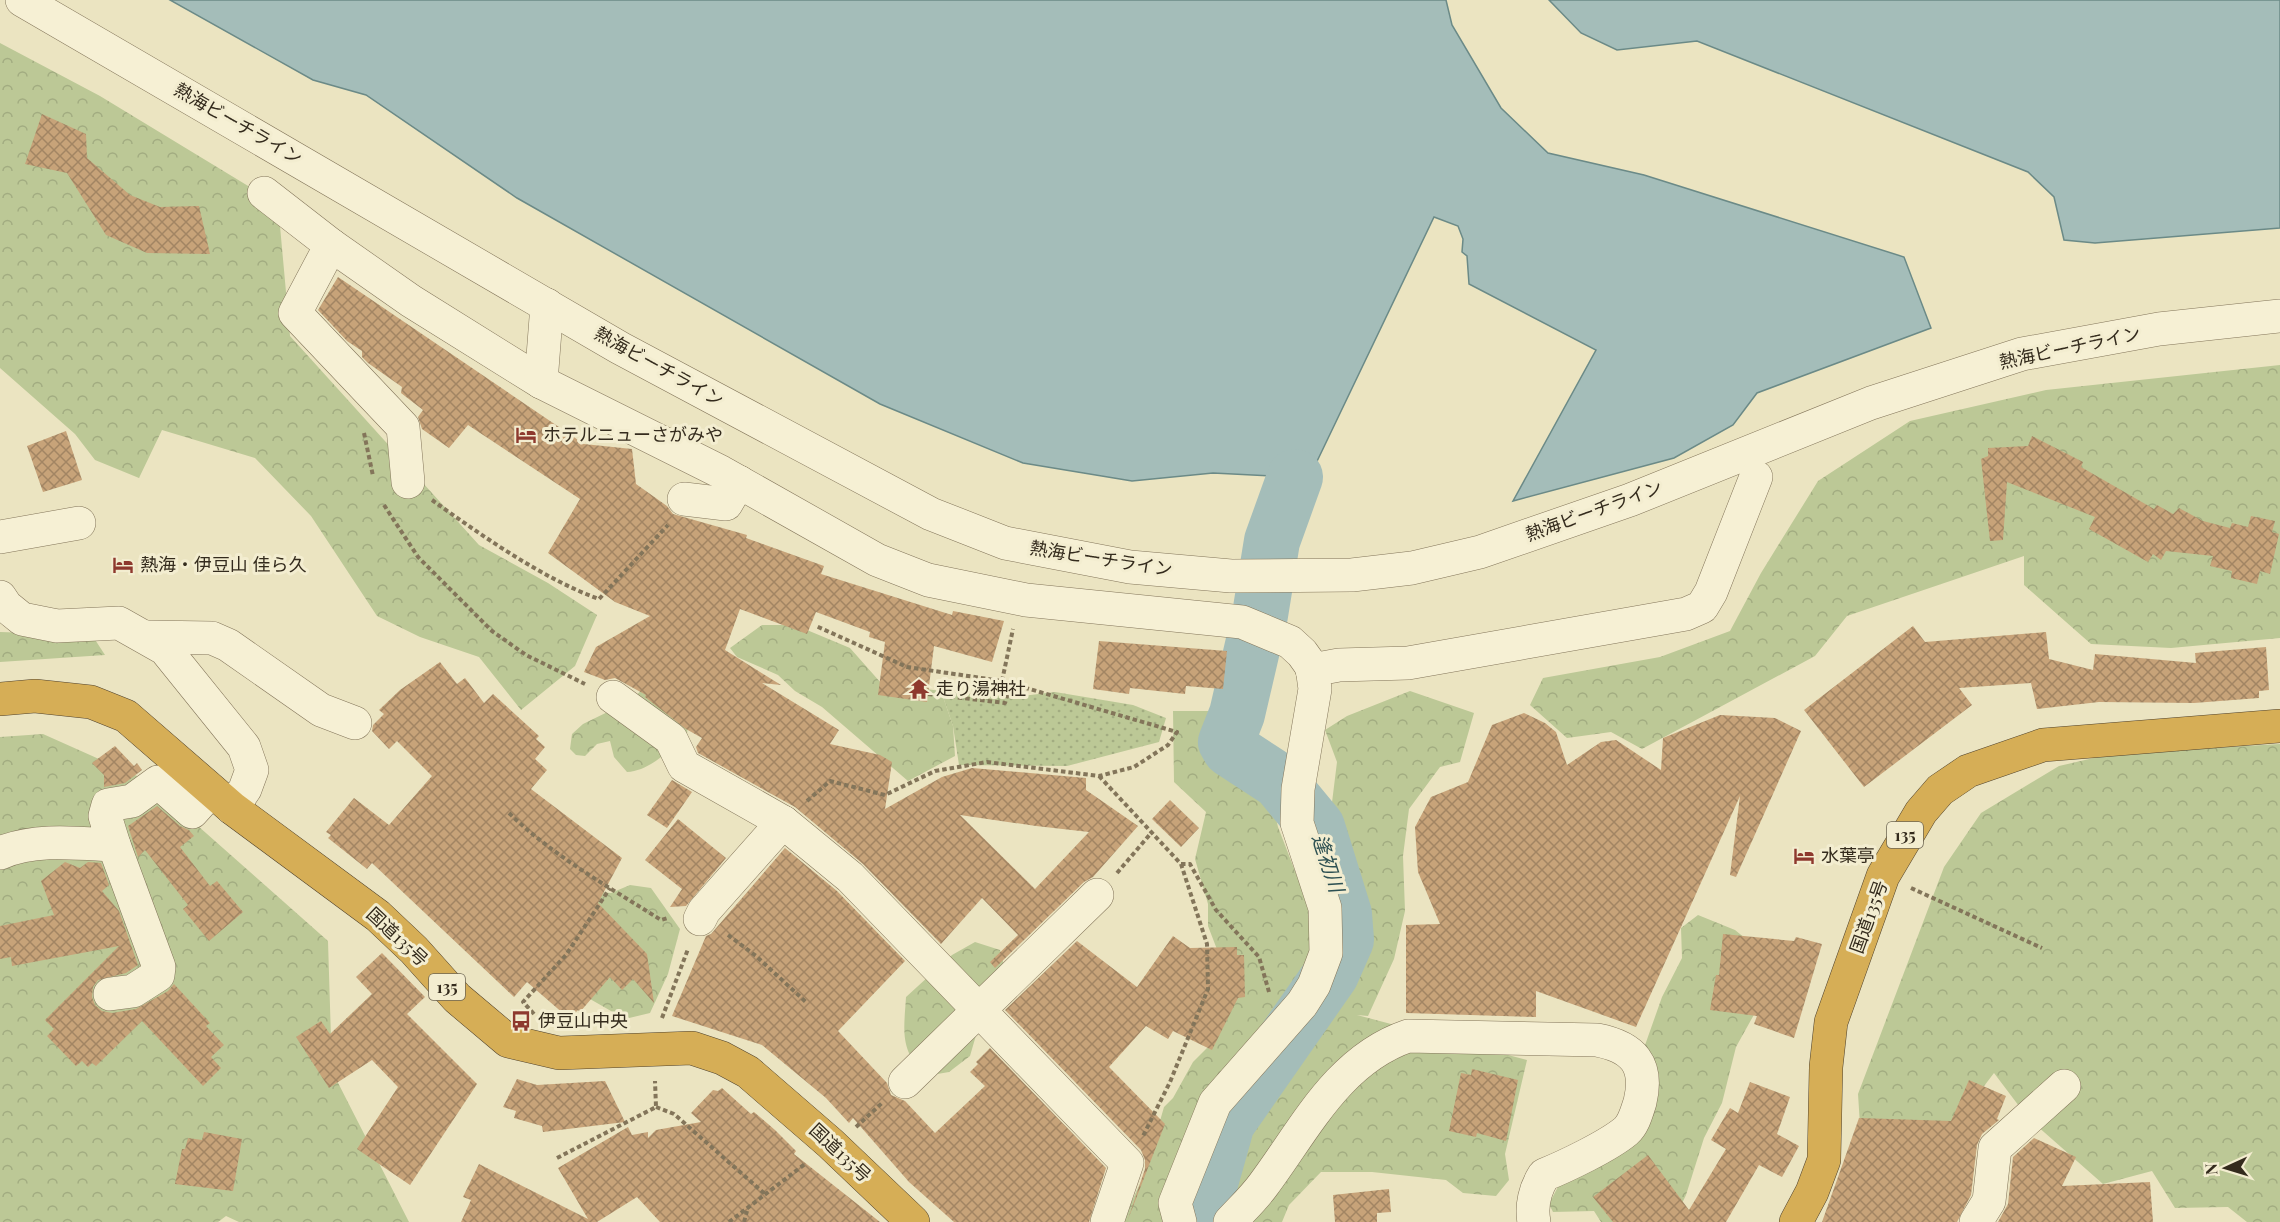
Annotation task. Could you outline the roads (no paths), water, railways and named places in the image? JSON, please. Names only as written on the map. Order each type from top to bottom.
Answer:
[{"type":"highway","name":"国道135号","points":[[0,699],[35,696],[91,702],[126,716],[221,799],[378,916],[414,950],[456,998],[508,1041],[559,1053],[692,1048],[722,1058],[748,1072],[834,1147],[913,1222]]},
{"type":"highway","name":"国道135号","points":[[1796,1222],[1812,1192],[1824,1160],[1826,1067],[1831,1022],[1883,876],[1900,843],[1921,812],[1940,790],[1968,771],[2002,757],[2043,745],[2280,726]]},
{"type":"street","name":"熱海ビーチライン","points":[[22,0],[620,348],[931,514],[1005,543],[1130,567],[1231,576],[1352,575],[1412,568],[1480,552],[1630,500],[1871,403],[2022,354],[2159,329],[2280,316]]},
{"type":"street","points":[[264,193],[331,245],[411,301],[541,382],[739,482],[877,560],[928,580],[1019,598],[1242,622],[1290,642],[1302,653],[1312,670],[1315,689],[1298,789],[1297,823],[1325,908],[1326,953],[1314,985],[1302,1004],[1215,1102],[1175,1203],[1180,1222]]},
{"type":"street","points":[[331,245],[295,313],[403,427],[408,482]]},
{"type":"street","points":[[541,382],[547,305]]},
{"type":"street","points":[[1312,670],[1339,665],[1408,663],[1694,611],[1702,607],[1711,592],[1756,477]]},
{"type":"street","points":[[684,499],[726,504],[739,482]]},
{"type":"street","points":[[0,537],[79,523]]},
{"type":"street","points":[[0,597],[6,606],[22,619],[57,627],[119,623],[148,637],[165,649],[244,747],[252,770],[245,789],[192,812],[158,783],[132,801],[108,805],[105,816],[114,845],[159,967],[158,975],[133,991],[110,994]]},
{"type":"street","points":[[148,637],[212,638],[228,645],[321,710],[355,723]]},
{"type":"street","points":[[613,698],[671,739],[684,766],[783,822],[850,877],[1127,1163],[1107,1222]]},
{"type":"street","points":[[702,915],[783,822]]},
{"type":"street","points":[[0,853],[17,846],[58,843],[114,845]]},
{"type":"street","points":[[905,1082],[1097,895]]},
{"type":"street","points":[[1230,1222],[1263,1186],[1309,1116],[1334,1088],[1354,1068],[1391,1042],[1408,1036],[1597,1040],[1616,1044],[1637,1060],[1643,1078],[1635,1116],[1627,1130],[1544,1175],[1537,1185],[1532,1213],[1534,1222]]},
{"type":"street","points":[[1976,1222],[1989,1201],[1995,1148],[2064,1086]]},
{"type":"water","points":[[170,0],[1446,0],[1452,25],[1501,108],[1548,153],[1644,175],[1904,257],[1931,328],[1757,393],[1733,425],[1674,458],[1513,501],[1596,350],[1469,284],[1467,256],[1462,252],[1463,239],[1458,226],[1434,217],[1309,478],[1213,473],[1132,481],[1023,463],[880,404],[517,198],[366,95],[313,80]]},
{"type":"water","points":[[1549,0],[2280,0],[2280,228],[2095,243],[2064,240],[2054,197],[2028,172],[1697,41],[1617,50],[1581,33]]},
{"type":"waterway","name":"逢初川","points":[[1199,1222],[1227,1123],[1331,974],[1346,940],[1344,914],[1317,827],[1279,781],[1230,749],[1226,742],[1237,714],[1260,615],[1272,541],[1295,477]]},
{"type":"place","name":"ホテルニューさがみや","points":[[526,435]]},
{"type":"place","name":"熱海・伊豆山 佳ら久","points":[[123,565]]},
{"type":"place","name":"走り湯神社","points":[[919,689]]},
{"type":"place","name":"水葉亭","points":[[1804,856]]},
{"type":"place","name":"伊豆山中央","points":[[521,1021]]}]
